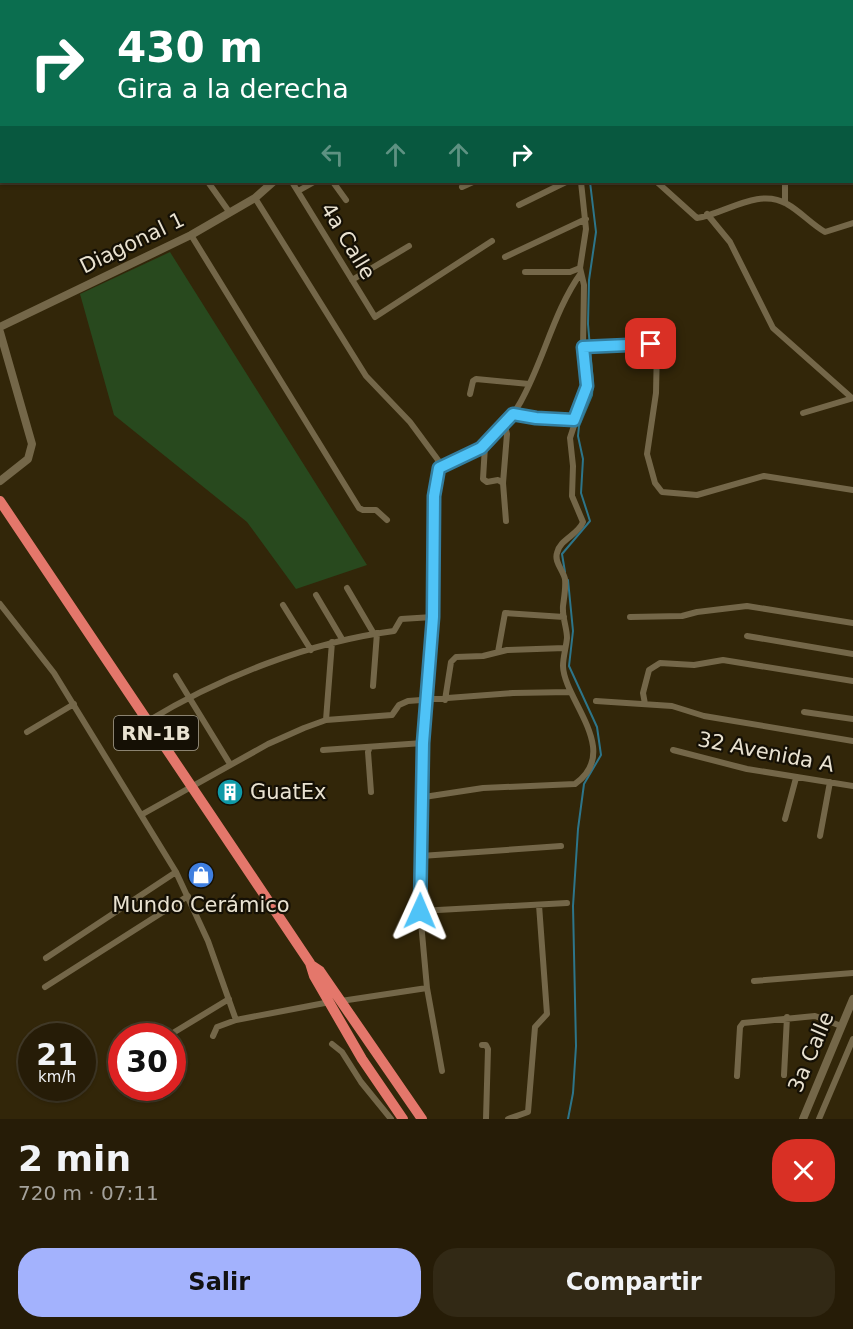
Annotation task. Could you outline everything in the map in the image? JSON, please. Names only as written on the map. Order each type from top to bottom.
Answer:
[{"type":"highway","name":"RN-1B","points":[[0,501],[311,965],[314,976],[422,1119]]},
{"type":"highway","name":"RN-1B","points":[[335,1001],[352,1041],[403,1119]]},
{"type":"street","points":[[209,183],[230,213]]},
{"type":"street","name":"Diagonal 1","points":[[0,329],[191,235],[255,198],[270,183]]},
{"type":"street","name":"4a Calle","points":[[293,183],[377,317],[492,241]]},
{"type":"street","points":[[298,191],[312,183]]},
{"type":"street","points":[[334,183],[346,200]]},
{"type":"street","points":[[462,187],[471,183]]},
{"type":"street","points":[[519,205],[565,183]]},
{"type":"street","points":[[424,797],[483,788],[576,783],[589,764],[592,746],[586,718],[570,692],[563,668],[565,581],[557,552],[578,531],[583,522],[572,496],[573,466],[570,438],[587,386],[584,285],[581,270],[586,219],[581,183]]},
{"type":"street","points":[[785,183],[785,203]]},
{"type":"street","points":[[659,184],[694,216],[754,200],[785,203],[825,232],[853,223]]},
{"type":"street","points":[[255,198],[366,376],[436,454],[439,468],[434,496],[433,617],[423,743],[424,797],[420,911],[427,988],[442,1071]]},
{"type":"street","points":[[706,214],[730,242],[773,328],[853,398]]},
{"type":"street","points":[[505,257],[586,219]]},
{"type":"street","points":[[191,235],[359,507],[363,510],[376,510],[387,520]]},
{"type":"street","points":[[352,280],[409,246]]},
{"type":"street","points":[[525,272],[570,273],[581,270]]},
{"type":"street","points":[[439,468],[485,446],[505,426],[529,384],[563,302],[581,270]]},
{"type":"street","points":[[0,329],[32,444],[28,459],[0,481]]},
{"type":"street","points":[[587,347],[651,344],[657,347],[656,393],[647,454],[655,483],[662,492],[696,495],[764,476],[853,490]]},
{"type":"street","points":[[470,394],[475,380],[529,384]]},
{"type":"street","points":[[803,413],[853,398]]},
{"type":"street","points":[[513,414],[574,420]]},
{"type":"street","points":[[505,426],[507,434],[503,483],[506,521]]},
{"type":"street","points":[[485,446],[483,479],[487,482],[498,480],[503,483]]},
{"type":"street","points":[[347,588],[376,634],[373,686]]},
{"type":"street","points":[[316,595],[342,639]]},
{"type":"street","points":[[0,604],[42,657],[74,704],[176,872],[218,965],[236,1020]]},
{"type":"street","points":[[284,605],[311,650]]},
{"type":"street","points":[[630,617],[682,616],[747,606],[853,622]]},
{"type":"street","points":[[498,652],[505,613],[564,617]]},
{"type":"street","points":[[148,721],[189,696],[332,642],[394,631],[401,619],[433,617]]},
{"type":"street","points":[[747,636],[853,654]]},
{"type":"street","points":[[327,720],[332,642]]},
{"type":"street","points":[[445,700],[454,658],[498,652],[565,648]]},
{"type":"street","points":[[645,704],[643,693],[650,670],[660,663],[694,665],[723,660],[853,681]]},
{"type":"street","points":[[176,676],[230,764]]},
{"type":"street","points":[[141,815],[191,785],[279,738],[327,720],[392,715],[404,702],[513,693],[570,692]]},
{"type":"street","points":[[596,701],[672,706],[704,716],[853,741]]},
{"type":"street","points":[[27,732],[74,704]]},
{"type":"street","points":[[804,712],[853,719]]},
{"type":"street","points":[[323,750],[423,743]]},
{"type":"street","points":[[370,747],[368,752],[371,792]]},
{"type":"street","name":"32 Avenida A","points":[[673,750],[796,778],[853,786]]},
{"type":"street","points":[[785,819],[796,778]]},
{"type":"street","points":[[820,836],[830,782]]},
{"type":"street","points":[[422,856],[561,846]]},
{"type":"street","points":[[46,958],[176,872]]},
{"type":"street","points":[[45,987],[188,896]]},
{"type":"street","points":[[420,911],[567,903]]},
{"type":"street","points":[[508,1119],[524,1116],[528,1112],[535,1027],[547,1014],[539,905]]},
{"type":"street","points":[[754,981],[853,973]]},
{"type":"street","points":[[213,1036],[217,1027],[236,1020],[335,1001],[427,988]]},
{"type":"street","points":[[186,1025],[229,999]]},
{"type":"street","name":"3a Calle","points":[[803,1119],[853,999]]},
{"type":"street","points":[[737,1076],[741,1024],[787,1017],[815,1016],[841,1026]]},
{"type":"street","points":[[784,1075],[787,1017]]},
{"type":"street","name":"3a Calle","points":[[822,1118],[853,1039]]},
{"type":"street","points":[[342,1052],[352,1041]]},
{"type":"street","points":[[332,1044],[342,1052],[361,1082],[391,1119]]},
{"type":"street","points":[[482,1045],[486,1045],[488,1049],[486,1119]]},
{"type":"green space","points":[[170,252],[367,565],[296,589],[247,522],[114,415],[80,294]]},
{"type":"waterway","points":[[565,572],[562,554],[590,521],[581,493],[583,459],[578,436],[579,426],[592,395],[593,383],[588,324],[589,280],[596,232],[590,183]]},
{"type":"waterway","points":[[568,580],[573,631],[569,666],[597,727],[601,755],[584,784],[578,829],[573,906],[576,1046],[573,1093],[568,1119]]},
{"type":"place","name":"GuatEx","points":[[230,792]]},
{"type":"place","name":"Mundo Cerámico","points":[[201,875]]},
{"type":"route","points":[[420,911],[424,797],[423,743],[432,643],[434,496],[439,468],[481,448],[505,426],[513,414],[574,420],[587,386],[583,347],[651,344]]}]
